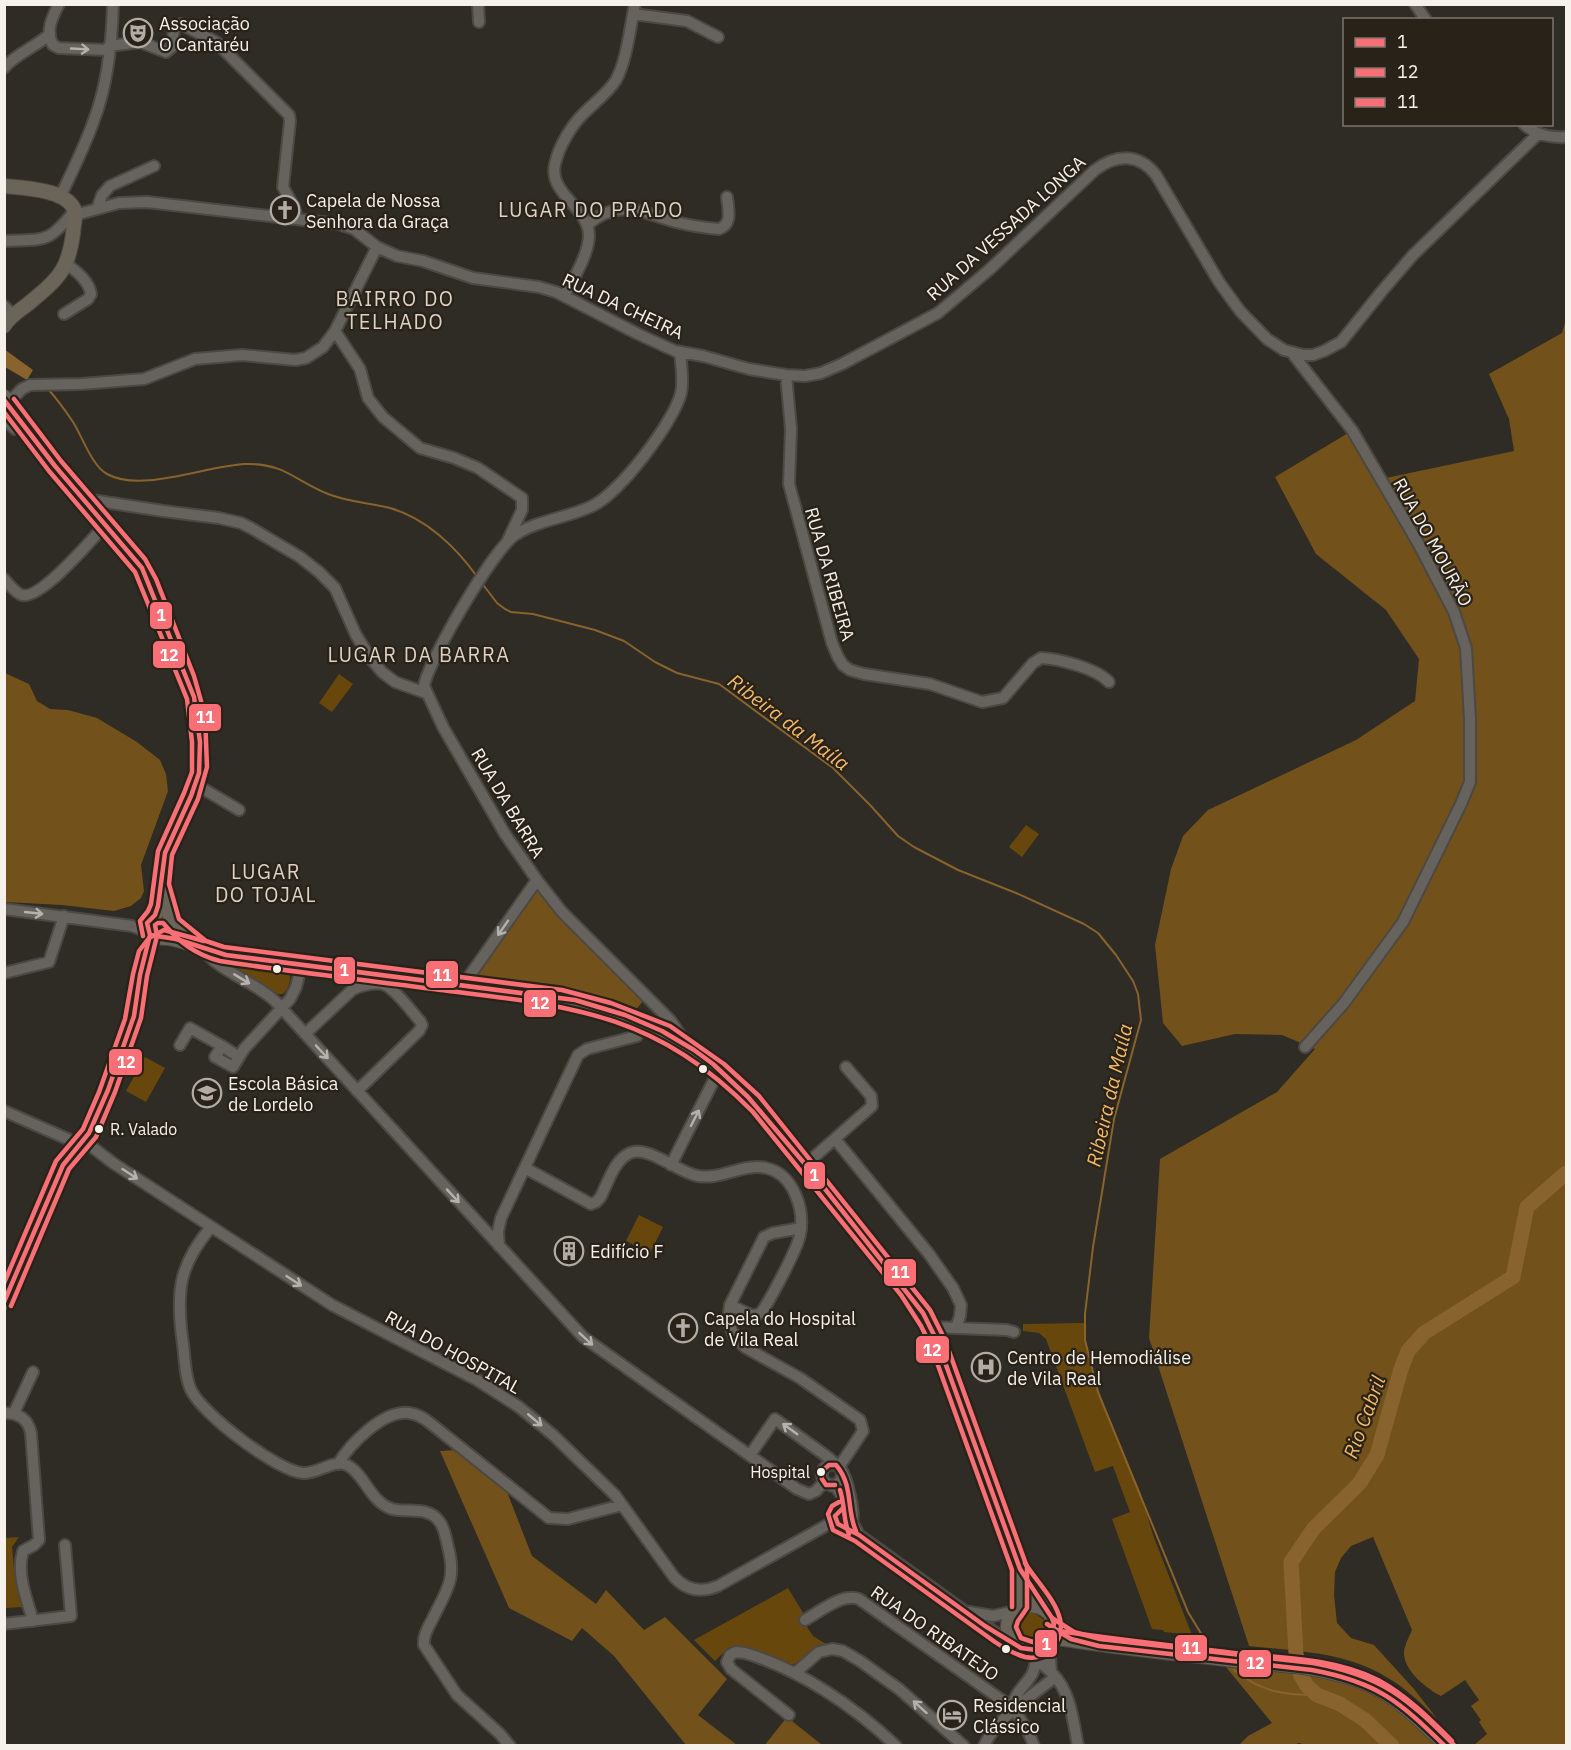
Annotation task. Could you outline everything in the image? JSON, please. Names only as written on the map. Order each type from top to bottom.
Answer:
[{"type":"main road","points":[[4,186],[46,192],[60,197],[69,203],[75,213],[73,245],[67,264],[43,291],[8,316]]},
{"type":"main road","points":[[6,400],[55,466],[86,499],[142,568],[194,697],[200,742],[200,766],[195,784],[164,855],[159,901],[153,916],[147,923],[156,936],[226,955],[575,1000],[646,1024],[689,1047],[753,1101],[908,1291],[931,1327],[939,1343],[1020,1569],[1050,1614],[1060,1625],[1076,1633],[1126,1648]]},
{"type":"main road","points":[[156,936],[171,931],[171,921],[161,880]]},
{"type":"main road","points":[[153,916],[163,915],[202,948]]},
{"type":"main road","points":[[1017,1609],[1034,1605],[1050,1614],[1054,1624],[1051,1639],[1042,1647],[1036,1650],[1018,1646],[1008,1631],[1008,1624],[1017,1609],[1020,1569]]},
{"type":"main road","points":[[1051,1639],[1312,1669],[1347,1676],[1391,1696],[1410,1710],[1447,1746]]},
{"type":"street","points":[[59,4],[51,23],[50,34],[51,43],[56,47],[109,48],[140,42],[166,52],[172,47],[174,28],[181,24],[216,42],[287,111],[291,121],[283,187],[294,207],[297,219]]},
{"type":"street","points":[[60,197],[94,121],[109,48],[113,4]]},
{"type":"street","points":[[478,4],[479,22]]},
{"type":"street","points":[[1416,4],[1425,18]]},
{"type":"street","points":[[565,295],[585,253],[589,238],[587,225],[580,212],[558,185],[554,175],[555,164],[570,130],[617,78],[634,9],[687,21],[718,37]]},
{"type":"street","points":[[4,68],[50,34]]},
{"type":"street","points":[[1527,126],[1538,134],[1566,137]]},
{"type":"street","points":[[1292,353],[1313,355],[1341,342],[1413,255],[1538,134]]},
{"type":"street","name":"RUA DA VESSADA LONGA","points":[[786,375],[809,375],[831,369],[933,316],[990,269],[1095,170],[1106,161],[1120,158],[1137,160],[1151,168],[1229,298],[1267,339],[1292,353]]},
{"type":"street","points":[[97,209],[108,187],[154,166]]},
{"type":"street","points":[[587,225],[605,213],[635,210],[678,222],[720,229],[724,228],[728,222],[727,197]]},
{"type":"street","name":"RUA DA CHEIRA","points":[[75,213],[119,202],[147,202],[346,226],[362,234],[377,247],[397,256],[423,261],[473,278],[539,287],[565,295],[638,334],[680,352],[749,369],[786,375]]},
{"type":"street","points":[[4,241],[42,239],[55,233],[75,213]]},
{"type":"street","points":[[6,400],[30,385],[144,379],[186,362],[215,357],[242,355],[302,359],[319,351],[335,331],[377,247]]},
{"type":"street","points":[[64,314],[89,299],[91,294],[90,287],[67,264]]},
{"type":"street","points":[[335,331],[360,369],[368,398],[383,417],[420,448],[465,462],[489,474],[522,498],[523,507],[508,541],[449,630],[425,681],[426,693]]},
{"type":"street","points":[[508,541],[526,529],[595,505],[614,490],[652,445],[677,402],[682,383],[680,352]]},
{"type":"street","name":"RUA DO MOURÃO","points":[[1292,353],[1352,430],[1418,543],[1454,612],[1466,648],[1470,719],[1470,782],[1403,922],[1344,1003],[1305,1047]]},
{"type":"street","name":"RUA DA RIBEIRA","points":[[786,375],[791,429],[789,484],[832,643],[843,665],[850,670],[864,674],[934,685],[985,702],[1004,697],[1033,663],[1041,658],[1074,665],[1109,681]]},
{"type":"street","points":[[4,418],[15,429]]},
{"type":"street","points":[[86,499],[229,519],[252,528],[312,566],[335,588],[361,643],[382,672],[395,682],[426,693]]},
{"type":"street","points":[[4,579],[21,594],[34,593],[52,579],[106,523]]},
{"type":"street","name":"RUA DA BARRA","points":[[426,693],[505,834],[537,880],[562,912],[673,1024],[689,1047]]},
{"type":"street","points":[[195,784],[239,810]]},
{"type":"street","points":[[463,985],[537,880]]},
{"type":"street","points":[[4,909],[136,927],[156,936],[146,954],[131,1026],[106,1095],[91,1129],[63,1165],[4,1303]]},
{"type":"street","points":[[4,973],[49,962],[64,916]]},
{"type":"street","points":[[117,924],[153,916]]},
{"type":"street","points":[[202,948],[212,960],[266,993],[282,1009],[590,1343],[805,1493],[813,1493],[824,1482]]},
{"type":"street","points":[[180,1045],[190,1028],[222,1046],[215,1057],[233,1067],[239,1056],[294,993],[302,964]]},
{"type":"street","points":[[305,1034],[354,988],[377,984],[388,987],[420,1020],[422,1025],[419,1031],[357,1091]]},
{"type":"street","points":[[646,1024],[659,1010]]},
{"type":"street","points":[[499,1246],[499,1224],[578,1055],[587,1049],[637,1036]]},
{"type":"street","points":[[805,1165],[873,1104],[871,1096],[846,1067]]},
{"type":"street","points":[[671,1165],[719,1070]]},
{"type":"street","name":"RUA DO HOSPITAL","points":[[4,1112],[81,1142],[333,1305],[498,1392],[553,1435],[611,1491],[683,1585],[699,1590],[718,1586],[845,1518]]},
{"type":"street","points":[[835,1139],[934,1260],[953,1288],[961,1305],[956,1328]]},
{"type":"street","points":[[525,1168],[591,1204],[598,1200],[617,1164],[629,1154],[638,1151],[646,1152],[689,1174],[707,1177],[716,1177],[754,1167],[774,1171],[786,1180],[795,1194],[800,1210],[799,1241],[761,1313],[753,1316],[730,1305]]},
{"type":"street","points":[[211,1227],[186,1263],[180,1289],[180,1319],[188,1380],[192,1393],[233,1433],[291,1470],[302,1473],[313,1472],[338,1464],[351,1468],[373,1495],[387,1506],[398,1510],[425,1512],[439,1521],[449,1550],[453,1574],[450,1585],[426,1631],[424,1645],[457,1695],[510,1746]]},
{"type":"street","points":[[801,1228],[770,1233],[764,1237],[730,1305],[728,1317],[730,1328],[742,1345],[800,1378],[860,1420],[863,1428],[861,1435],[839,1469],[840,1482],[829,1486],[824,1482],[821,1476],[823,1469],[828,1465],[839,1469]]},
{"type":"street","points":[[931,1327],[1014,1332]]},
{"type":"street","points":[[33,1372],[9,1413],[23,1418],[29,1425],[32,1442],[39,1540],[23,1551],[21,1566],[23,1586],[33,1621]]},
{"type":"street","points":[[338,1464],[353,1443],[371,1428],[394,1415],[409,1413],[430,1423],[549,1518],[573,1518],[622,1504]]},
{"type":"street","points":[[750,1455],[775,1419],[829,1458],[839,1469],[850,1496],[845,1518]]},
{"type":"street","points":[[836,1485],[842,1497],[845,1518],[859,1535],[985,1626],[1018,1646],[1053,1675],[1066,1695],[1078,1746]]},
{"type":"street","points":[[4,1624],[71,1616],[65,1545]]},
{"type":"street","name":"RUA DO RIBATEJO","points":[[805,1620],[845,1599],[859,1599],[1012,1708]]},
{"type":"street","points":[[965,1611],[993,1616],[1017,1609]]},
{"type":"street","points":[[1012,1708],[1023,1704],[1053,1675],[1051,1639]]},
{"type":"street","points":[[795,1673],[808,1659],[819,1652],[832,1649],[848,1653],[899,1689],[964,1746]]},
{"type":"street","points":[[789,1715],[732,1670],[727,1660],[731,1654],[742,1653],[795,1673],[871,1724],[896,1746]]},
{"type":"street","points":[[984,1746],[1012,1708],[1013,1700],[1033,1672],[1035,1659]]},
{"type":"street","points":[[1012,1708],[1026,1727],[1034,1746]]},
{"type":"shaded area","points":[[1566,319],[1566,1745],[1474,1745],[1487,1734],[1471,1706],[1479,1700],[1465,1680],[1441,1696],[1429,1689],[1412,1673],[1405,1660],[1404,1650],[1412,1630],[1373,1537],[1351,1546],[1341,1558],[1335,1572],[1334,1595],[1337,1623],[1351,1638],[1374,1645],[1414,1689],[1438,1720],[1395,1682],[1372,1669],[1321,1654],[1249,1646],[1149,1338],[1160,1159],[1277,1092],[1315,1049],[1282,1035],[1235,1034],[1182,1046],[1163,1023],[1155,945],[1171,869],[1183,836],[1208,810],[1356,740],[1415,701],[1419,659],[1386,610],[1316,554],[1275,477],[1358,427],[1386,478],[1514,451],[1509,419],[1489,374],[1562,333]]},
{"type":"shaded area","points":[[4,349],[33,370],[27,380],[5,367]]},
{"type":"shaded area","points":[[5,673],[29,684],[37,701],[50,709],[68,710],[97,718],[137,742],[160,760],[166,774],[168,791],[141,865],[144,891],[141,898],[131,906],[114,911],[5,902]]},
{"type":"shaded area","points":[[339,674],[353,684],[332,712],[319,703]]},
{"type":"shaded area","points":[[1026,825],[1039,834],[1022,857],[1009,847]]},
{"type":"shaded area","points":[[537,887],[560,916],[643,1001],[635,1011],[568,990],[472,978]]},
{"type":"shaded area","points":[[241,960],[288,969],[289,986],[283,994],[275,994],[237,971]]},
{"type":"shaded area","points":[[145,1057],[165,1068],[146,1102],[126,1091]]},
{"type":"shaded area","points":[[639,1215],[663,1227],[650,1253],[626,1241]]},
{"type":"shaded area","points":[[1084,1323],[1088,1357],[1098,1392],[1141,1494],[1153,1535],[1192,1635],[1152,1629],[1112,1519],[1130,1512],[1113,1466],[1095,1472],[1046,1339],[1039,1333],[1023,1331],[1023,1324]]},
{"type":"shaded area","points":[[456,1450],[507,1492],[532,1556],[596,1604],[606,1590],[644,1630],[665,1617],[727,1679],[698,1715],[737,1745],[686,1745],[614,1656],[582,1628],[572,1641],[509,1608],[440,1451]]},
{"type":"shaded area","points":[[19,1537],[12,1547],[15,1578],[23,1607],[5,1608],[5,1538]]},
{"type":"shaded area","points":[[788,1588],[805,1616],[805,1624],[813,1636],[826,1644],[795,1664],[784,1664],[738,1646],[728,1648],[715,1661],[694,1640]]},
{"type":"shaded area","points":[[1033,1612],[1044,1620],[1044,1627],[1039,1637],[1029,1639],[1024,1637],[1017,1625],[1024,1613]]},
{"type":"shaded area","points":[[1226,1667],[1304,1675],[1343,1683],[1379,1698],[1395,1708],[1436,1745],[1310,1746],[1299,1743],[1290,1746],[1239,1745],[1248,1736],[1272,1723]]},
{"type":"shaded area","points":[[787,1717],[822,1745],[764,1746]]},
{"type":"waterway","name":"Ribeira da Maíla","points":[[48,389],[73,422],[97,464],[107,474],[137,481],[155,480],[245,464],[270,466],[336,497],[390,508],[416,519],[450,545],[478,578]]},
{"type":"waterway","name":"Ribeira da Maíla","points":[[481,582],[497,603],[511,612],[533,614],[595,630],[624,641],[655,662],[677,673],[719,684],[833,768],[898,836],[914,847],[958,870],[1084,924],[1098,933],[1116,955],[1133,981],[1138,994],[1141,1020],[1114,1119],[1093,1247],[1085,1314],[1085,1340],[1098,1392],[1188,1612],[1205,1640]]},
{"type":"waterway","name":"Rio Cabril","points":[[1392,1746],[1365,1720],[1340,1704],[1317,1695],[1307,1686],[1301,1676],[1296,1654],[1291,1562],[1314,1528],[1359,1484],[1377,1455],[1408,1351],[1424,1333],[1513,1277],[1527,1207],[1566,1173]]},
{"type":"waterway","name":"Ribeira da Maíla","points":[[1234,1670],[1263,1688],[1283,1693],[1317,1695]]},
{"type":"transit line","name":"11","points":[[14,399],[61,461],[145,559],[156,579],[194,676],[205,715],[207,767],[198,799],[172,855],[169,884],[179,919],[206,941],[224,947],[562,990],[611,1003],[670,1026],[724,1064],[759,1096],[930,1310],[945,1340],[1027,1567],[1027,1608],[1016,1627],[1021,1638],[1033,1642],[1052,1630],[1189,1648],[1308,1660],[1344,1667],[1378,1680],[1398,1693],[1452,1741]]},
{"type":"transit line","name":"1","points":[[4,400],[55,466],[142,568],[194,697],[200,742],[199,773],[165,853],[158,906],[155,915],[147,923],[150,935],[176,939],[226,955],[575,1000],[625,1015],[662,1031],[713,1064],[748,1097],[810,1170],[923,1313],[938,1343],[1020,1569],[1052,1618],[1054,1624],[1052,1637],[1043,1647],[1036,1650],[1021,1648],[985,1626],[859,1535],[838,1524],[835,1516],[843,1508]]},
{"type":"transit line","name":"12","points":[[4,412],[49,471],[135,572],[187,699],[192,742],[192,772],[158,851],[151,904],[140,921],[143,936]]},
{"type":"transit line","name":"1","points":[[4,1302],[63,1165],[89,1133],[108,1090],[134,1016],[140,975],[150,935],[147,923],[155,915]]},
{"type":"transit line","name":"12","points":[[11,1306],[69,1169],[96,1137],[115,1092],[141,1018],[147,976],[157,936],[155,925],[158,923],[163,923],[182,942],[196,951],[220,961],[531,1002],[609,1020],[646,1034],[682,1053],[717,1079],[753,1112],[901,1295],[931,1346],[1012,1570],[1012,1607]]},
{"type":"transit line","name":"11","points":[[4,1283],[56,1161],[83,1129],[99,1092],[125,1019],[139,951],[149,938],[164,930],[204,941]]},
{"type":"transit line","name":"1","points":[[835,1485],[826,1485],[822,1479],[821,1472],[829,1465],[836,1465],[842,1473],[848,1490],[851,1515],[856,1531]]},
{"type":"transit line","name":"12","points":[[840,1490],[849,1534]]},
{"type":"transit line","name":"12","points":[[839,1502],[832,1506],[828,1514],[833,1530],[855,1541],[998,1644],[1009,1651],[1033,1658],[1053,1648],[1061,1627],[1054,1604],[1025,1563]]},
{"type":"transit line","name":"1","points":[[1052,1618],[1074,1632],[1100,1639],[1313,1663],[1337,1668],[1376,1682],[1392,1691],[1422,1714],[1455,1746]]},
{"type":"transit line","name":"12","points":[[1047,1624],[1071,1639],[1099,1646],[1312,1670],[1354,1681],[1371,1687],[1400,1705],[1445,1746]]},
{"type":"place","name":"Associação O Cantaréu","points":[[138,33]]},
{"type":"place","name":"Capela de Nossa Senhora da Graça","points":[[285,210]]},
{"type":"place","name":"Escola Básica de Lordelo","points":[[207,1093]]},
{"type":"place","name":"R. Valado","points":[[99,1129]]},
{"type":"place","name":"Edifício F","points":[[569,1251]]},
{"type":"place","name":"Capela do Hospital de Vila Real","points":[[683,1328]]},
{"type":"place","name":"Centro de Hemodiálise de Vila Real","points":[[986,1367]]},
{"type":"place","name":"Hospital","points":[[821,1472]]},
{"type":"place","name":"Residencial Clássico","points":[[952,1715]]},
{"type":"district","name":"LUGAR DO PRADO","points":[[591,209]]},
{"type":"district","name":"BAIRRO DO TELHADO","points":[[395,310]]},
{"type":"district","name":"LUGAR DA BARRA","points":[[419,654]]},
{"type":"district","name":"LUGAR DO TOJAL","points":[[266,882]]}]
